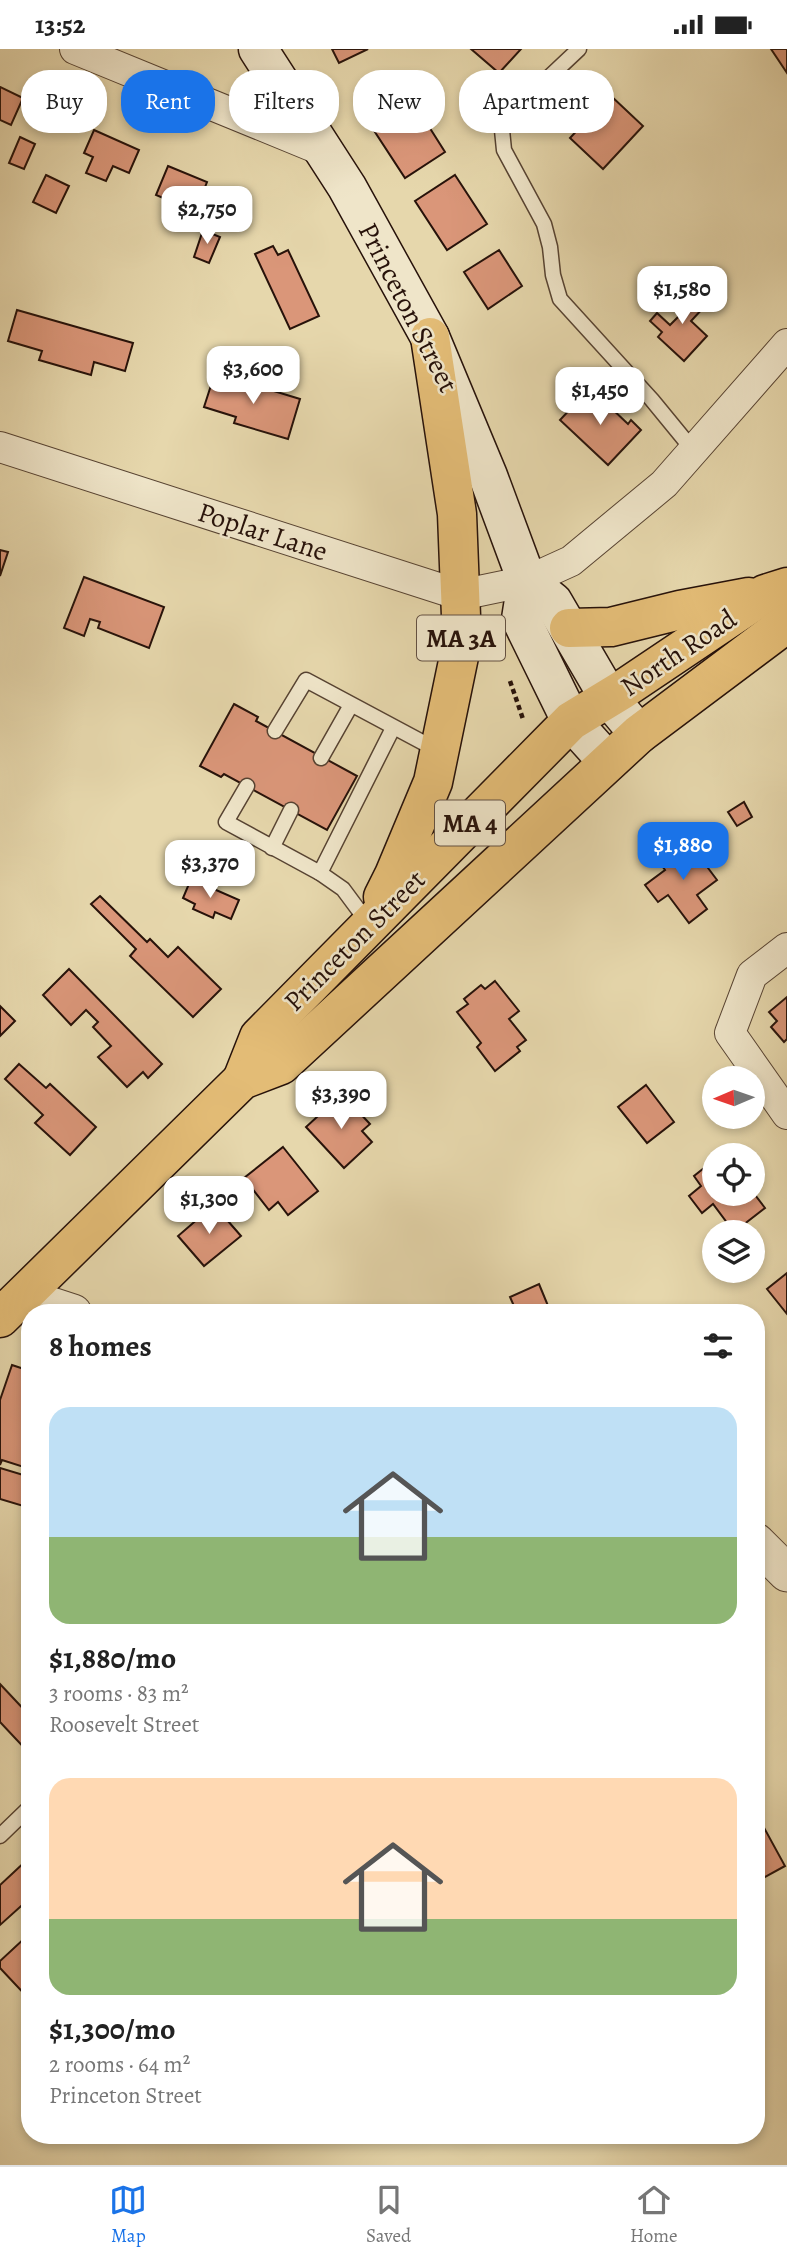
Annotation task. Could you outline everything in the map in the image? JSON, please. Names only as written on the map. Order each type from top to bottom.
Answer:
[{"type":"main road","name":"Princeton Street","points":[[258,49],[347,187],[430,337],[488,476],[527,582],[521,619],[571,721],[608,762]]},
{"type":"main road","name":"MA 3A","points":[[369,925],[394,875],[433,782],[461,642],[457,514],[430,337]]},
{"type":"main road","name":"MA 3A","points":[[527,582],[553,602],[609,698],[639,734]]},
{"type":"main road","points":[[569,628],[611,627],[680,610],[780,601]]},
{"type":"main road","name":"North Road","points":[[571,721],[780,601]]},
{"type":"main road","name":"North Road","points":[[639,734],[780,601]]},
{"type":"main road","name":"Princeton Street","points":[[242,1080],[259,1037],[571,721]]},
{"type":"main road","name":"Princeton Street","points":[[12,1307],[242,1080],[281,1065],[639,734]]},
{"type":"street","points":[[75,49],[324,151]]},
{"type":"street","name":"Poplar Lane","points":[[0,447],[460,595],[527,582],[571,561],[664,484],[787,344]]},
{"type":"street","points":[[787,948],[752,975],[730,1033],[787,1114]]},
{"type":"street","points":[[765,1551],[787,1573]]},
{"type":"lane","points":[[579,49],[510,114],[502,130],[504,150],[544,224],[560,299],[652,400],[693,450]]},
{"type":"lane","points":[[275,731],[306,680],[439,751]]},
{"type":"lane","points":[[321,758],[351,705]]},
{"type":"lane","points":[[320,873],[393,727]]},
{"type":"lane","points":[[247,786],[226,822],[343,888],[369,925]]},
{"type":"lane","points":[[272,848],[291,810]]},
{"type":"lane","points":[[0,1836],[21,1816]]},
{"type":"building","points":[[332,49],[368,49],[339,63]]},
{"type":"building","points":[[471,49],[521,49],[502,70],[496,70]]},
{"type":"building","points":[[771,49],[787,49],[787,73]]},
{"type":"building","points":[[0,87],[21,97],[21,102],[11,125],[0,120]]},
{"type":"building","points":[[614,99],[643,126],[603,169],[570,138],[575,133],[614,133]]},
{"type":"building","points":[[93,133],[101,133],[139,150],[129,173],[113,166],[106,181],[86,173],[93,157],[84,153]]},
{"type":"building","points":[[376,133],[433,133],[445,152],[405,178]]},
{"type":"building","points":[[20,137],[35,144],[24,169],[9,163]]},
{"type":"building","points":[[168,166],[207,182],[202,195],[215,200],[208,217],[156,195]]},
{"type":"building","points":[[46,175],[69,186],[56,213],[33,202]]},
{"type":"building","points":[[455,175],[487,224],[447,250],[415,201]]},
{"type":"building","points":[[203,230],[220,237],[209,263],[194,257]]},
{"type":"building","points":[[273,246],[278,255],[288,250],[319,316],[290,329],[255,254]]},
{"type":"building","points":[[499,250],[522,286],[488,309],[464,272]]},
{"type":"building","points":[[686,288],[705,306],[691,321],[707,336],[684,361],[658,337],[662,332],[650,321],[657,313],[670,325],[681,314],[671,305]]},
{"type":"building","points":[[17,310],[133,343],[125,371],[94,362],[91,375],[39,360],[42,351],[8,341]]},
{"type":"building","points":[[215,373],[300,399],[288,439],[234,423],[236,417],[204,407]]},
{"type":"building","points":[[590,388],[628,424],[631,420],[641,430],[608,465],[560,420]]},
{"type":"building","points":[[0,550],[8,552],[0,576]]},
{"type":"building","points":[[84,577],[164,607],[149,648],[98,628],[100,622],[90,619],[84,636],[64,628]]},
{"type":"building","points":[[234,704],[258,717],[256,721],[357,776],[327,830],[224,774],[221,777],[200,766]]},
{"type":"building","points":[[744,802],[752,817],[737,826],[728,812]]},
{"type":"building","points":[[684,845],[688,851],[693,848],[717,880],[697,895],[707,909],[689,923],[668,895],[658,902],[645,885],[665,870],[660,863]]},
{"type":"building","points":[[191,879],[239,900],[231,919],[215,912],[213,918],[193,909],[195,904],[183,898]]},
{"type":"building","points":[[100,896],[147,942],[150,939],[168,957],[178,947],[221,989],[193,1017],[130,956],[136,949],[91,904]]},
{"type":"building","points":[[69,969],[162,1064],[148,1078],[143,1072],[127,1087],[98,1057],[111,1046],[93,1027],[98,1022],[86,1010],[71,1025],[43,995]]},
{"type":"building","points":[[495,981],[519,1011],[509,1019],[526,1040],[517,1047],[520,1051],[495,1071],[477,1047],[481,1043],[457,1012],[468,1004],[464,999],[481,985],[485,989]]},
{"type":"building","points":[[787,997],[787,1039],[784,1042],[771,1027],[777,1021],[769,1012]]},
{"type":"building","points":[[0,1006],[15,1021],[0,1036]]},
{"type":"building","points":[[19,1064],[46,1088],[50,1084],[96,1127],[70,1155],[35,1123],[43,1115],[5,1079]]},
{"type":"building","points":[[646,1085],[674,1122],[647,1143],[618,1107]]},
{"type":"building","points":[[342,1094],[370,1124],[362,1131],[372,1142],[344,1168],[306,1127]]},
{"type":"building","points":[[283,1147],[318,1191],[288,1215],[278,1202],[269,1210],[244,1178]]},
{"type":"building","points":[[702,1170],[702,1206],[711,1206],[702,1213],[689,1196],[701,1186],[694,1176]]},
{"type":"building","points":[[214,1205],[241,1236],[204,1266],[178,1236]]},
{"type":"building","points":[[714,1206],[765,1208],[750,1220],[725,1220]]},
{"type":"building","points":[[787,1273],[787,1314],[767,1289]]},
{"type":"building","points":[[539,1284],[547,1304],[513,1304],[510,1297]]},
{"type":"building","points":[[12,1365],[21,1368],[21,1466],[2,1460],[0,1465],[0,1400]]},
{"type":"building","points":[[0,1468],[21,1474],[21,1505],[0,1499]]},
{"type":"building","points":[[0,1684],[21,1706],[21,1744],[0,1722]]},
{"type":"building","points":[[765,1829],[785,1866],[765,1877]]},
{"type":"building","points":[[21,1866],[21,1906],[0,1925],[0,1885]]},
{"type":"building","points":[[21,1942],[21,1990],[0,1968],[0,1961]]}]
